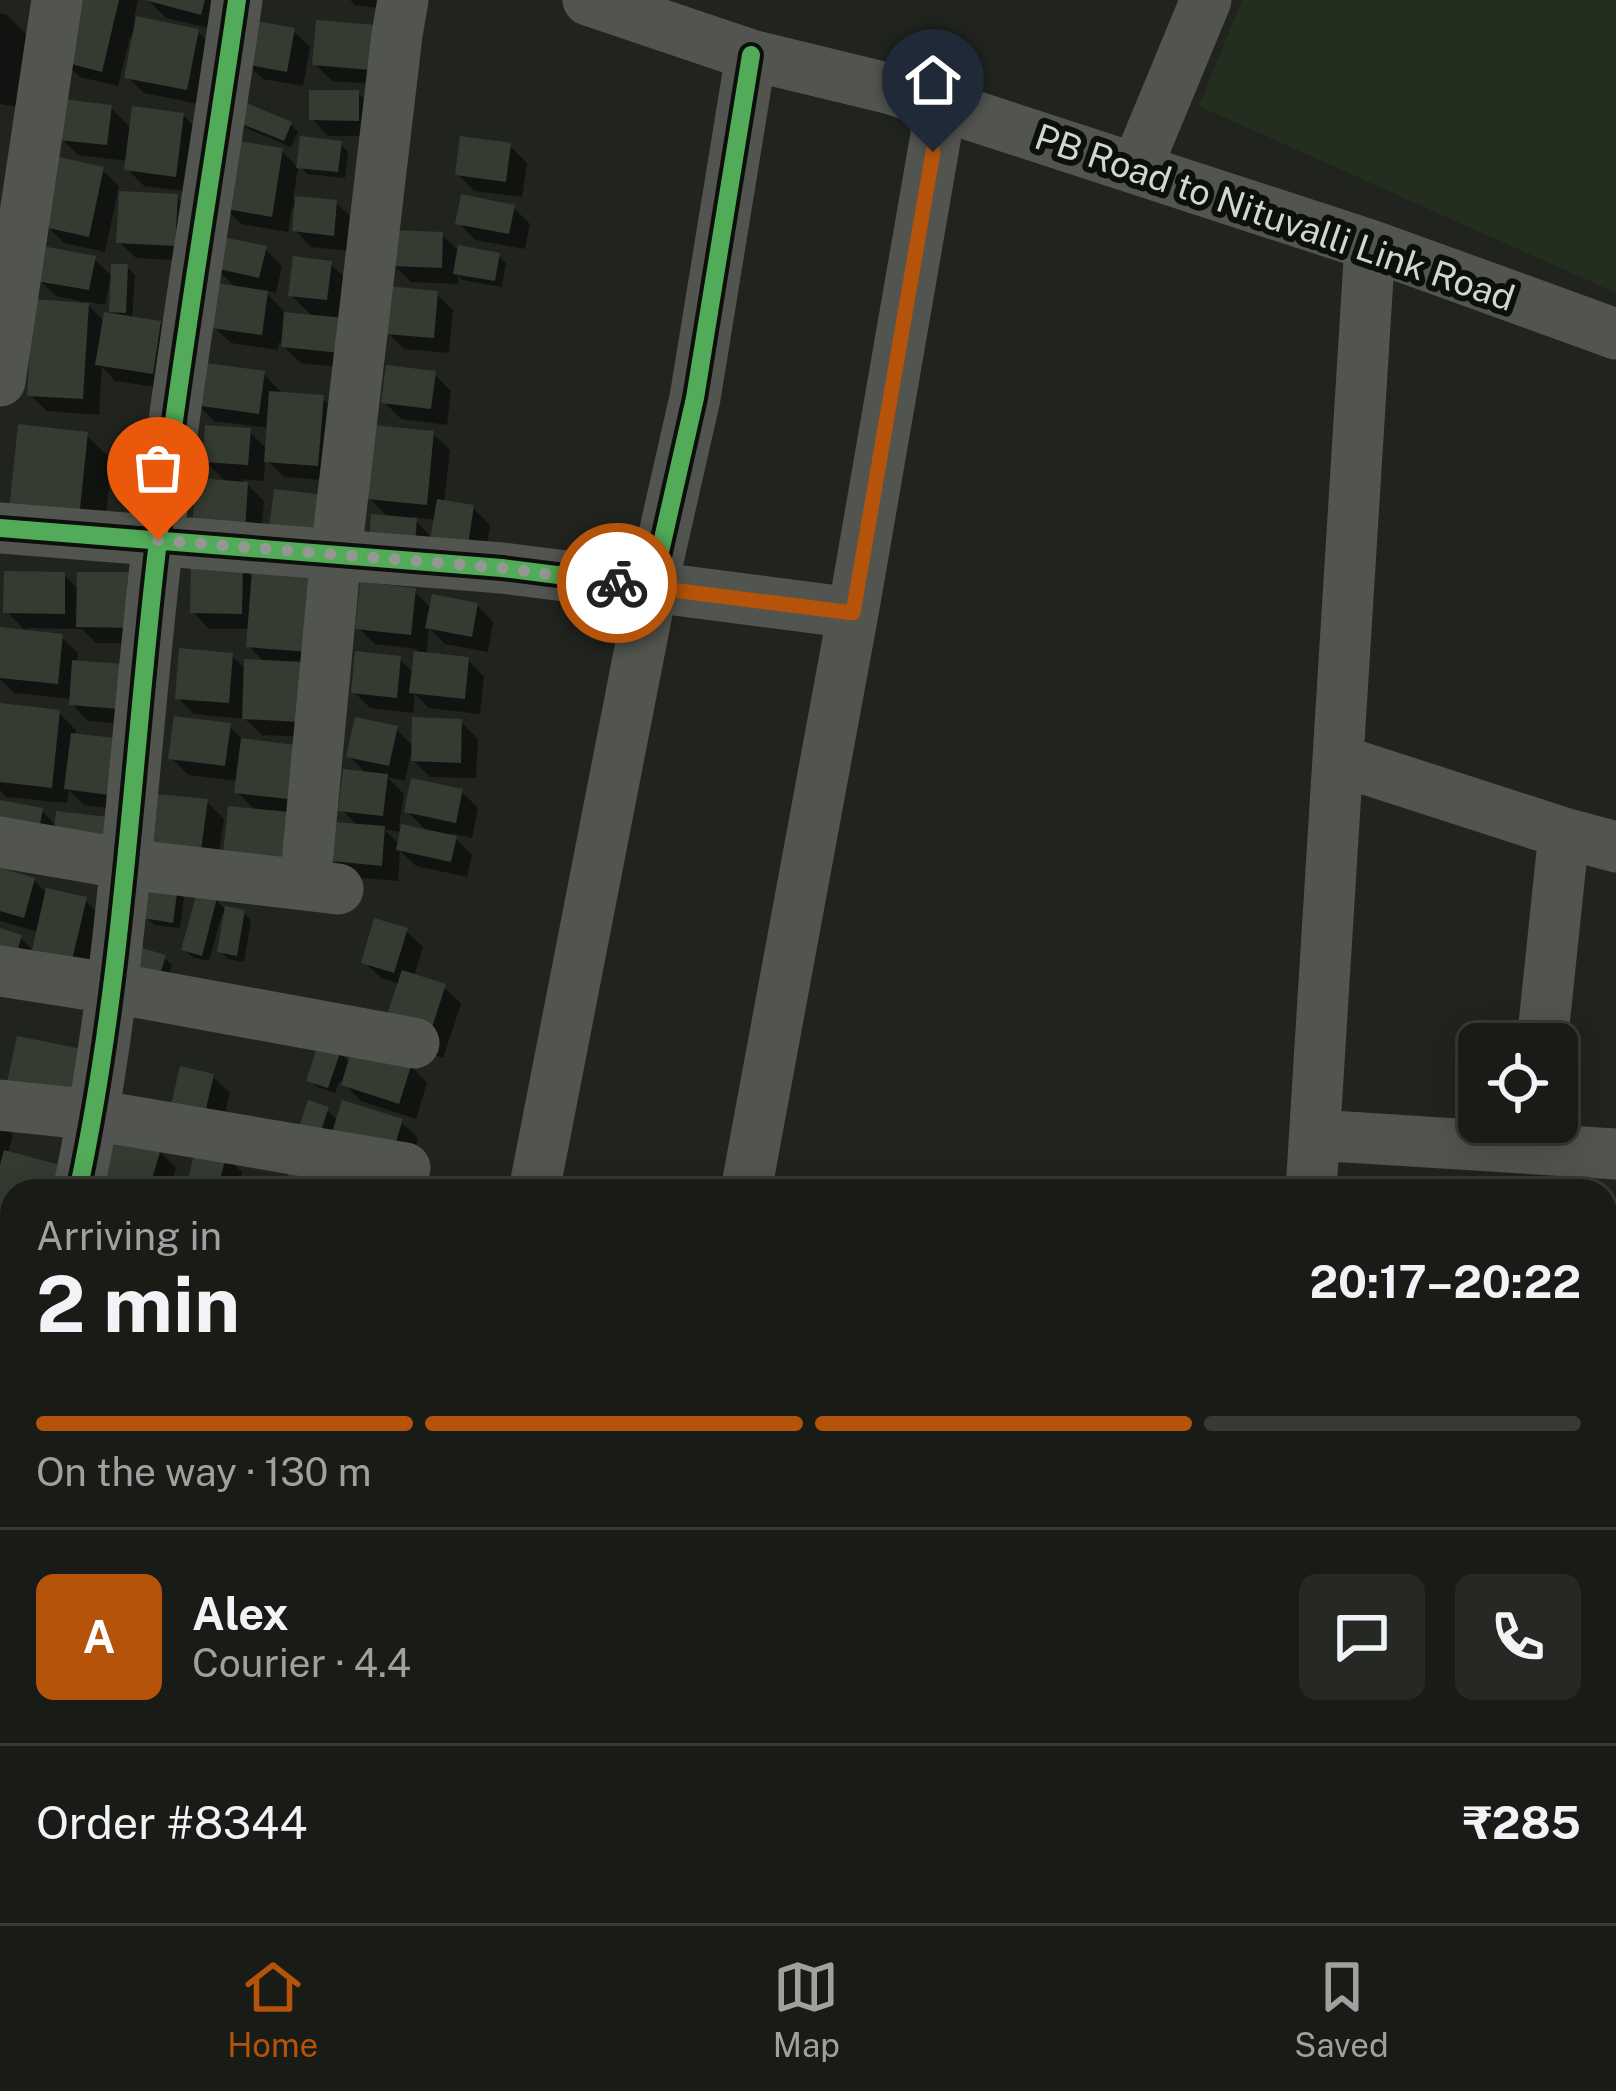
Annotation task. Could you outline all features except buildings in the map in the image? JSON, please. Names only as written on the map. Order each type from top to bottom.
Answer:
[{"type":"street","points":[[0,381],[57,0]]},
{"type":"street","points":[[80,1179],[94,1115],[126,864],[158,540],[237,0]]},
{"type":"street","points":[[0,842],[126,864],[322,887],[336,554],[404,0]]},
{"type":"street","name":"PB Road to Nituvalli Link Road","points":[[588,0],[752,55],[891,89],[1370,245],[1616,334]]},
{"type":"street","points":[[1136,169],[1206,0]]},
{"type":"street","points":[[536,1179],[652,587],[695,398],[752,55]]},
{"type":"street","points":[[748,1179],[941,106]]},
{"type":"street","points":[[1312,1179],[1370,245]]},
{"type":"street","points":[[0,528],[502,568],[853,613]]},
{"type":"street","points":[[1338,760],[1616,847]]},
{"type":"street","points":[[1544,1023],[1564,833]]},
{"type":"street","points":[[0,971],[414,1043]]},
{"type":"street","points":[[0,1105],[94,1115],[405,1168]]},
{"type":"street","points":[[1315,1135],[1531,1154],[1616,1154]]},
{"type":"shaded area","points":[[1242,0],[1616,0],[1616,293],[1199,106]]},
{"type":"cycle path","points":[[80,1179],[117,949],[167,473],[237,0]]},
{"type":"cycle path","points":[[0,528],[502,568],[652,587],[695,398],[751,55]]},
{"type":"way so far","points":[[158,540],[502,568],[617,583]]},
{"type":"route","points":[[617,583],[853,613],[933,152]]}]
